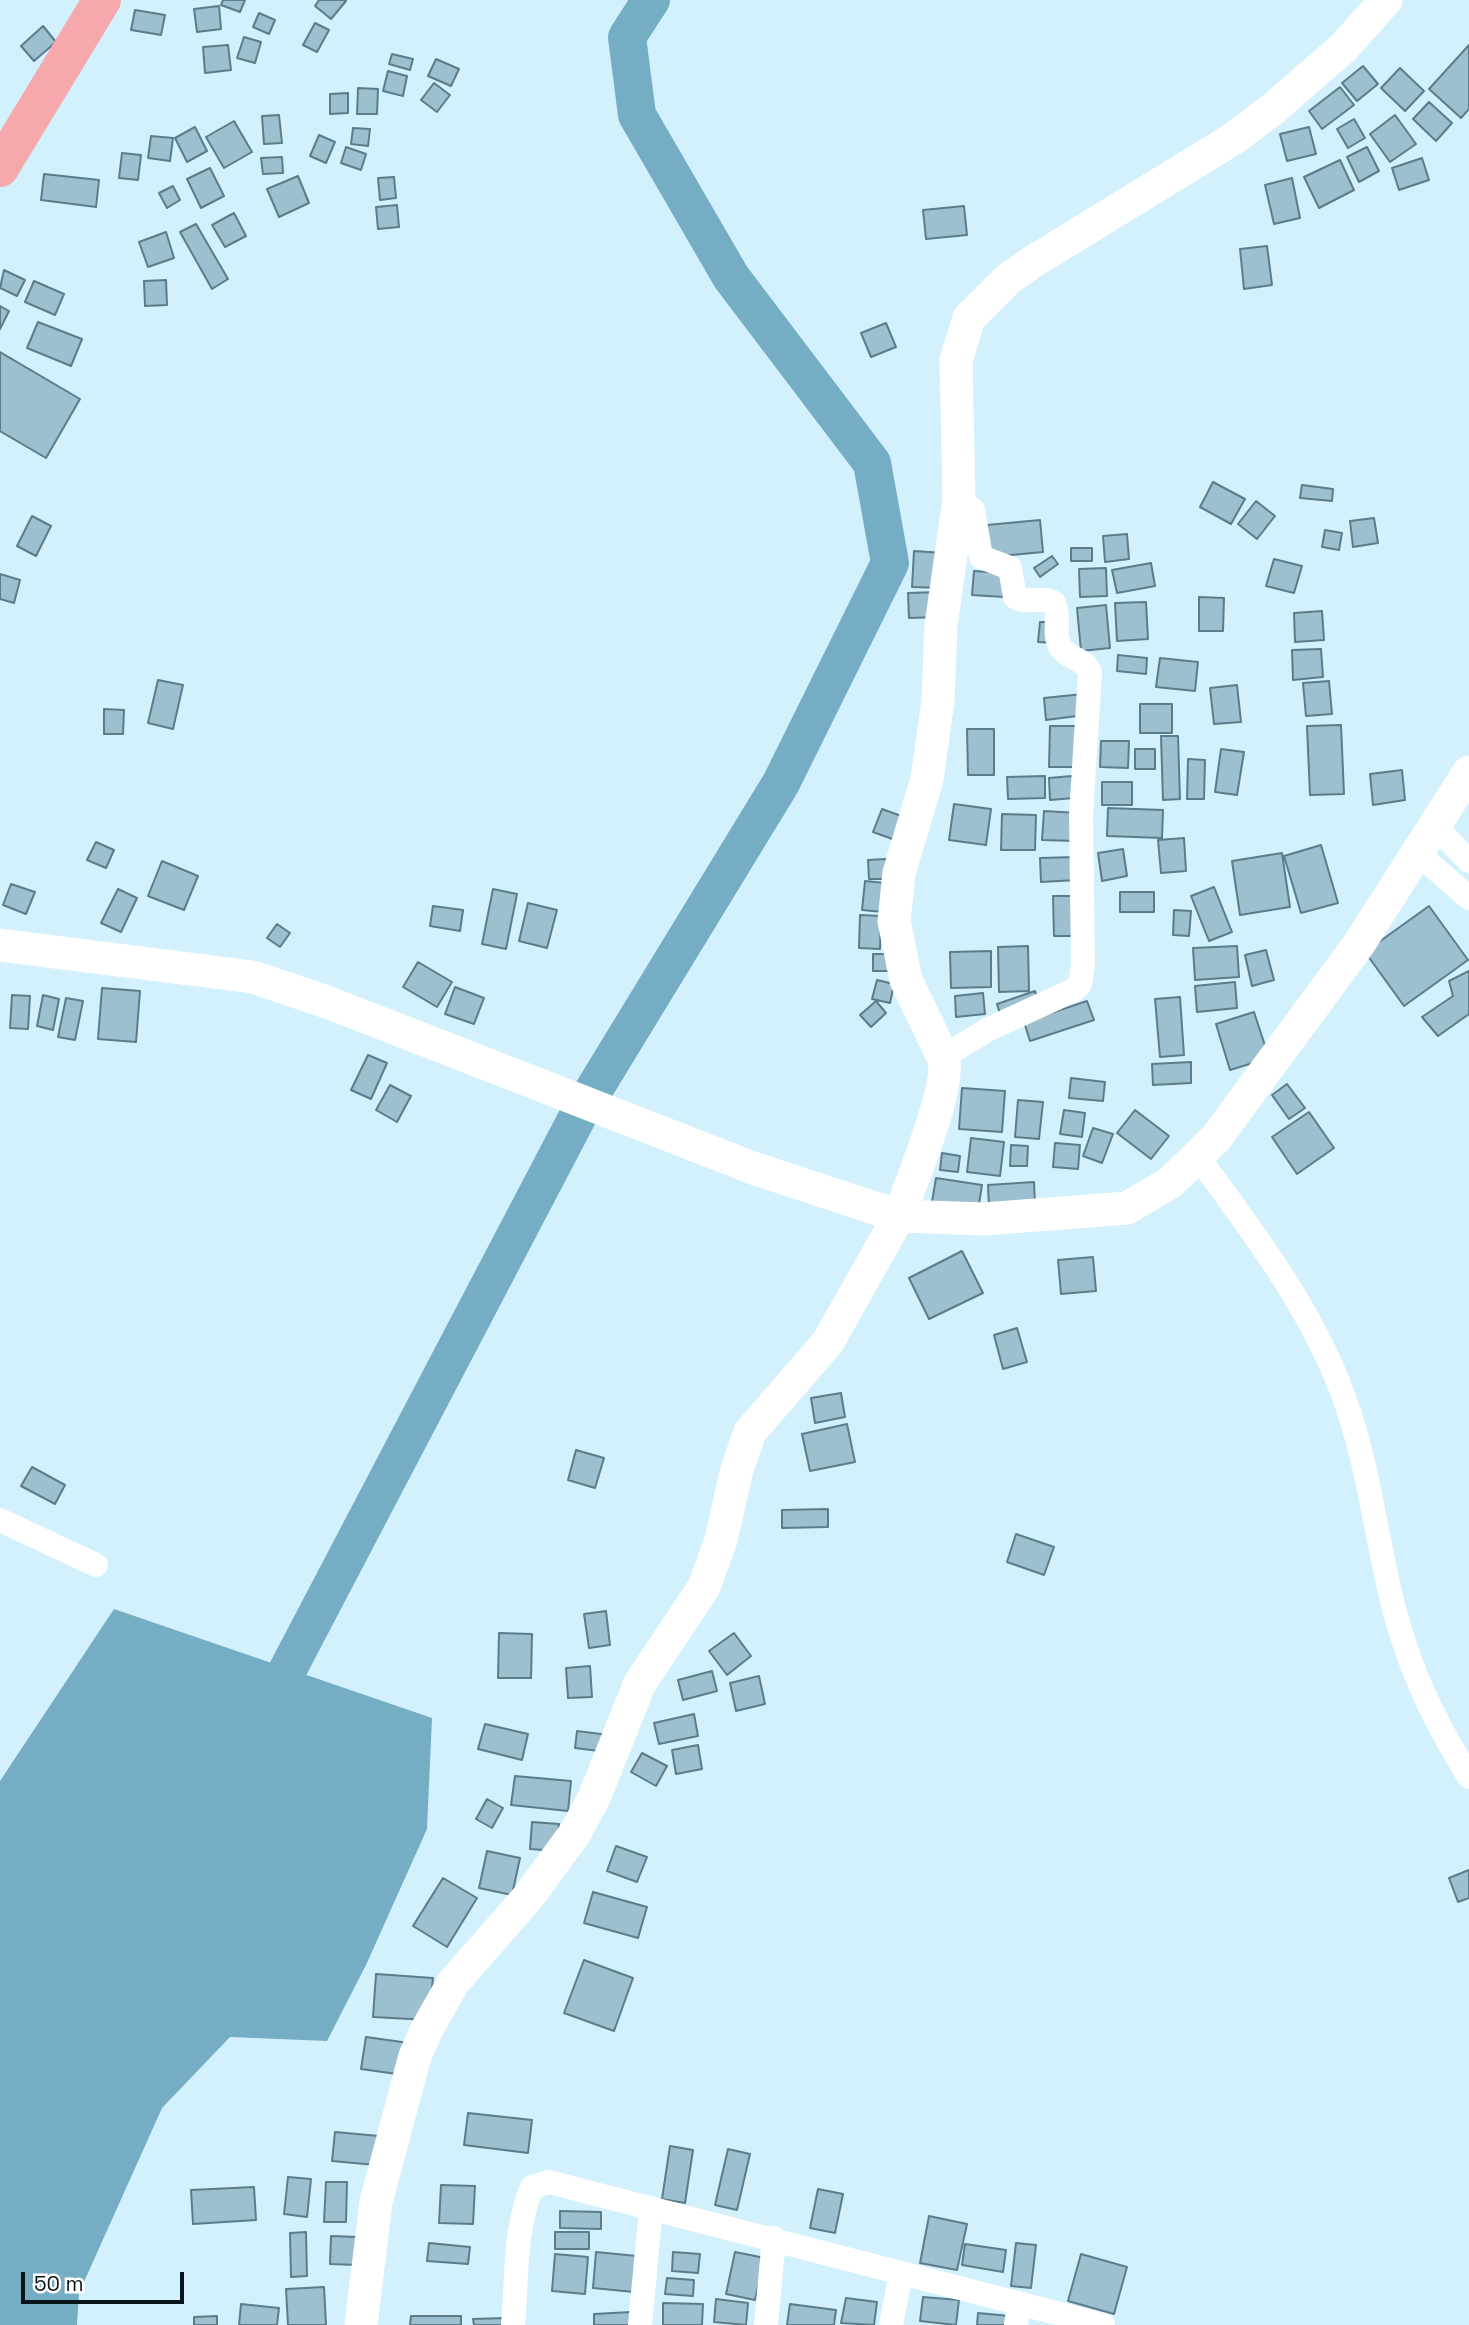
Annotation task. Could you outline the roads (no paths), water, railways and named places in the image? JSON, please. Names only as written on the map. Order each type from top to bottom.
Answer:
[{"type":"highway","points":[[0,168],[102,0]]},
{"type":"street","points":[[361,2325],[376,2202],[415,2056],[427,2029],[453,1983],[529,1896],[575,1833],[594,1798],[640,1683],[704,1587],[721,1540],[737,1469],[750,1432],[828,1342],[900,1216],[943,1086],[943,1057],[906,980],[894,921],[899,873],[928,779],[938,701],[941,625],[959,499],[956,360],[969,318],[985,300],[1034,261],[1233,139],[1264,116],[1344,47],[1386,0]]},
{"type":"street","points":[[943,1057],[989,1029],[1074,990],[1080,984],[1083,965],[1081,815],[1090,673],[1081,659],[1066,654],[1059,645],[1054,603],[1049,599],[1023,601],[1015,597],[1010,568],[981,557],[973,510],[959,499]]},
{"type":"street","points":[[0,945],[253,977],[327,1002],[753,1168],[900,1216],[984,1219],[1127,1208],[1159,1191],[1198,1157],[1239,1109],[1359,944],[1469,772]]},
{"type":"street","points":[[1425,839],[1469,861]]},
{"type":"street","points":[[1425,839],[1469,898]]},
{"type":"street","points":[[1198,1157],[1269,1253],[1326,1355],[1348,1408],[1361,1452],[1407,1654],[1432,1714],[1469,1777]]},
{"type":"street","points":[[0,1520],[96,1565]]},
{"type":"street","points":[[513,2325],[520,2235],[531,2187],[549,2182],[901,2273],[1018,2314],[1103,2325]]},
{"type":"street","points":[[640,2325],[651,2208]]},
{"type":"street","points":[[766,2325],[774,2238]]},
{"type":"street","points":[[891,2325],[901,2273]]},
{"type":"water","points":[[114,1609],[432,1718],[427,1829],[366,1965],[327,2041],[230,2037],[162,2108],[79,2293],[77,2325],[0,2325],[0,1781]]},
{"type":"waterway","points":[[288,1669],[579,1114],[781,783],[890,563],[872,463],[731,277],[637,115],[627,37],[651,0]]}]
